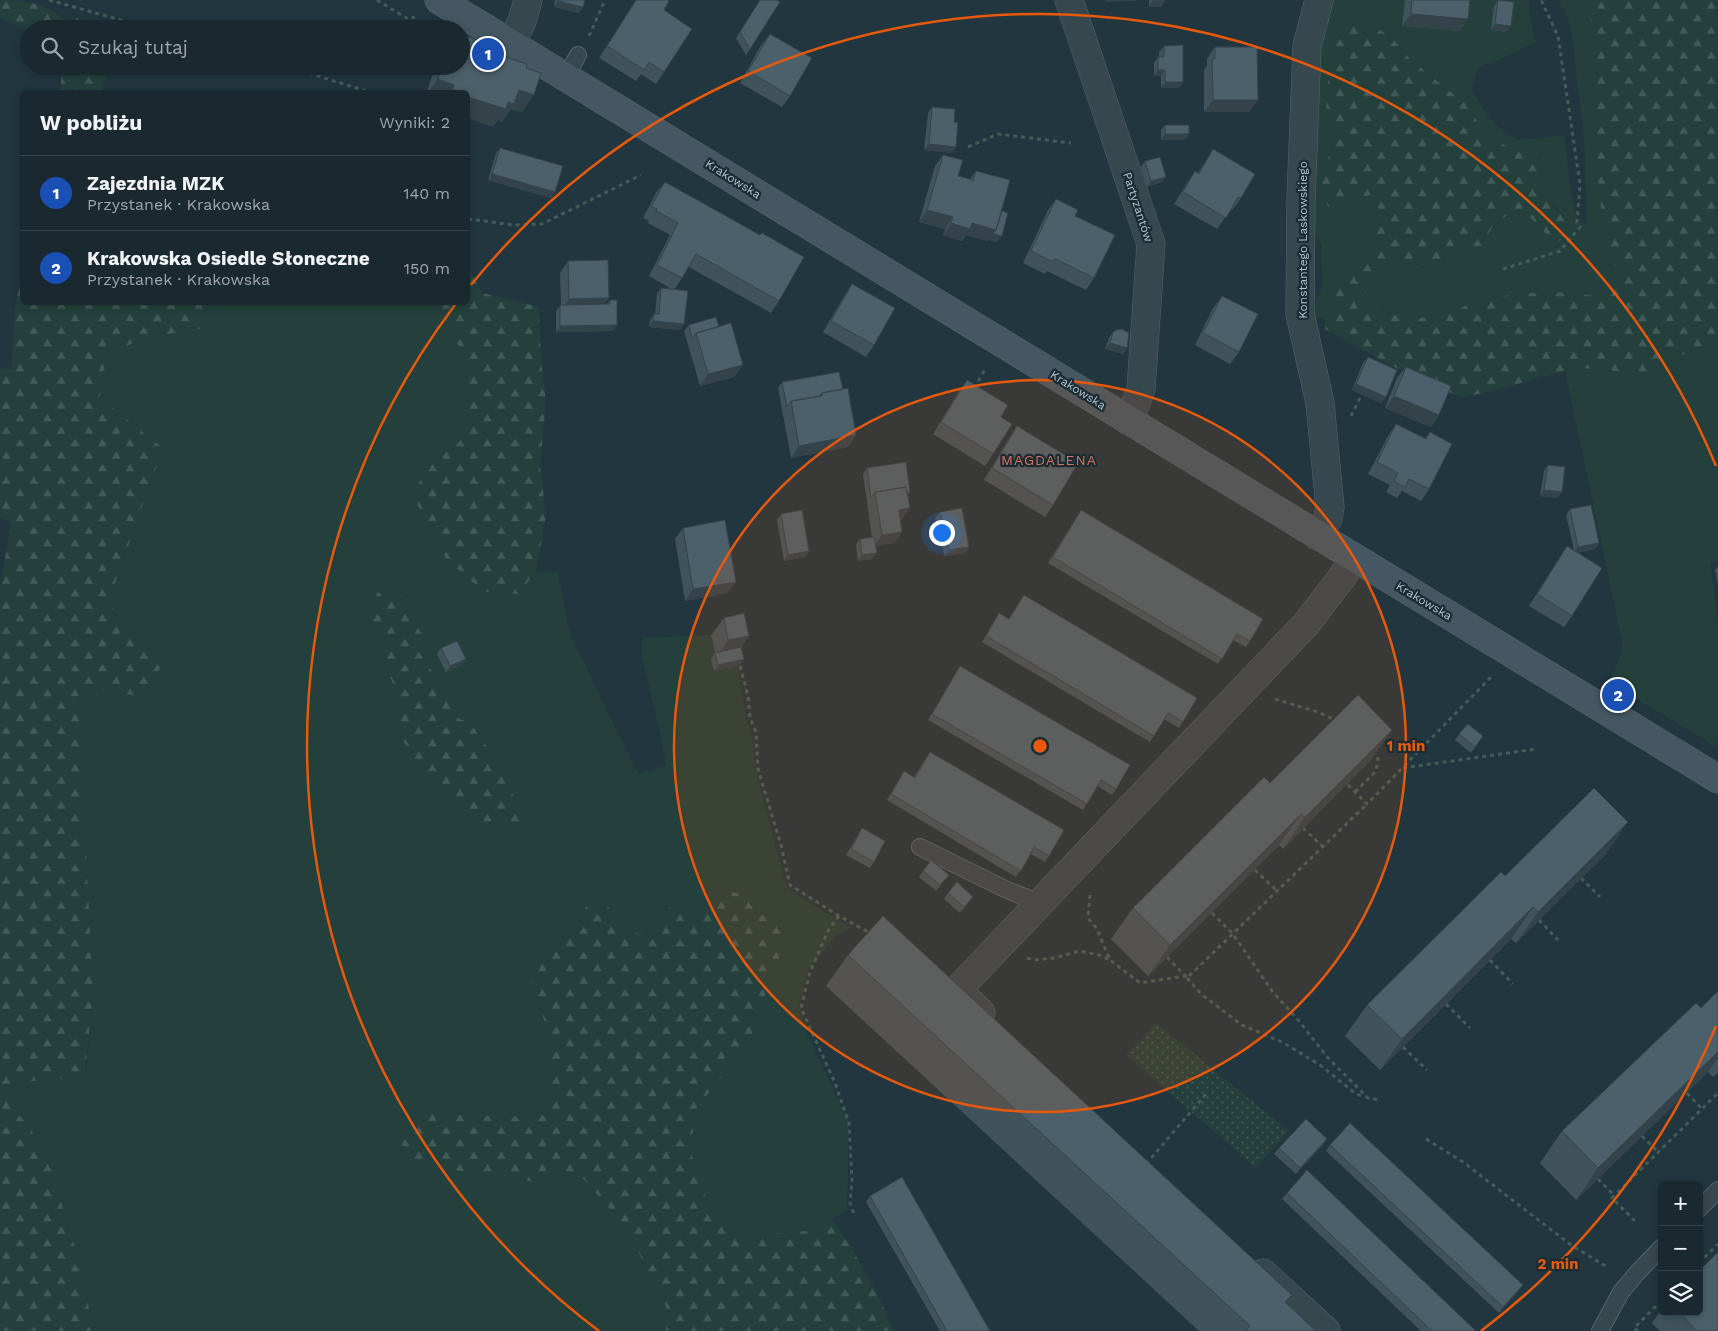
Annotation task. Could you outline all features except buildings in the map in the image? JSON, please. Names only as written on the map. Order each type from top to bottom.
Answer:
[{"type":"street","points":[[511,44],[522,21],[528,0]]},
{"type":"street","name":"Partyzantów","points":[[1069,0],[1151,244],[1141,389],[1129,421]]},
{"type":"street","name":"Konstantego Laskowskiego","points":[[1318,0],[1308,46],[1301,198],[1300,314],[1320,403],[1324,435],[1330,508],[1328,518],[1319,537]]},
{"type":"street","name":"Krakowska","points":[[431,8],[458,20]]},
{"type":"street","name":"Krakowska","points":[[470,26],[511,44],[572,66],[1129,421],[1718,779]]},
{"type":"street","points":[[997,1027],[957,990],[1306,624],[1343,576],[1353,558]]},
{"type":"street","points":[[1245,1257],[1326,1331]]},
{"type":"lane","points":[[920,847],[1007,890],[1040,904]]},
{"type":"lane","points":[[1703,1205],[1718,1190]]},
{"type":"lane","points":[[1600,1331],[1621,1292],[1658,1252]]},
{"type":"path","points":[[49,0],[121,20]]},
{"type":"path","points":[[376,0],[408,19],[431,8]]},
{"type":"path","points":[[572,66],[605,0]]},
{"type":"path","points":[[1503,269],[1560,251],[1580,227],[1577,223],[1580,184],[1558,36],[1542,0]]},
{"type":"path","points":[[315,75],[363,90]]},
{"type":"path","points":[[968,147],[998,134],[1071,143]]},
{"type":"path","points":[[470,219],[514,224],[542,224],[641,175]]},
{"type":"path","points":[[973,391],[987,365]]},
{"type":"path","points":[[740,666],[748,696],[750,718],[756,732],[758,768],[782,845],[790,885],[839,916],[866,929],[879,939]]},
{"type":"path","points":[[1000,945],[1017,956],[1034,960],[1055,958],[1079,951],[1098,955],[1110,960],[1140,983],[1186,977],[1367,804],[1497,670]]},
{"type":"path","points":[[1243,691],[1318,712],[1343,724]]},
{"type":"path","points":[[1402,768],[1536,749]]},
{"type":"path","points":[[1355,792],[1376,771],[1378,759],[1371,752]]},
{"type":"path","points":[[1348,784],[1367,804]]},
{"type":"path","points":[[1304,828],[1323,847]]},
{"type":"path","points":[[1255,870],[1277,891]]},
{"type":"path","points":[[1581,878],[1600,897]]},
{"type":"path","points":[[1090,891],[1088,918],[1097,929],[1110,960]]},
{"type":"path","points":[[1212,912],[1233,934],[1272,991],[1298,1020],[1328,1059],[1368,1098]]},
{"type":"path","points":[[839,916],[828,931],[810,972],[801,1008],[835,1083],[849,1123],[852,1180],[850,1203],[854,1214]]},
{"type":"path","points":[[1539,920],[1558,940]]},
{"type":"path","points":[[1167,957],[1201,994],[1242,1025],[1282,1042],[1320,1065],[1356,1094],[1381,1100]]},
{"type":"path","points":[[1490,960],[1513,984]]},
{"type":"path","points":[[1446,1004],[1470,1028]]},
{"type":"path","points":[[1403,1048],[1427,1070]]},
{"type":"path","points":[[1686,1093],[1702,1109]]},
{"type":"path","points":[[1635,1221],[1612,1198],[1718,1093]]},
{"type":"path","points":[[1146,1164],[1206,1094]]},
{"type":"path","points":[[1642,1136],[1658,1152]]},
{"type":"path","points":[[1426,1139],[1463,1162],[1571,1245],[1631,1281]]},
{"type":"path","points":[[1598,1179],[1615,1196]]},
{"type":"path","points":[[1703,1259],[1718,1244]]},
{"type":"path","points":[[1628,1331],[1636,1329],[1658,1304]]},
{"type":"green space","points":[[0,0],[20,1],[38,5],[54,12],[65,20],[20,20],[20,26],[0,18]]},
{"type":"green space","points":[[1326,0],[1528,0],[1535,42],[1494,62],[1478,67],[1472,91],[1496,125],[1517,139],[1564,135],[1570,186],[1578,223],[1587,223],[1585,150],[1571,26],[1559,0],[1581,0],[1590,19],[1599,195],[1610,262],[1626,271],[1615,287],[1595,296],[1563,292],[1529,293],[1477,299],[1452,313],[1409,320],[1380,310],[1363,294],[1369,289],[1378,270],[1387,263],[1397,259],[1413,264],[1445,267],[1443,253],[1448,246],[1469,247],[1482,238],[1502,219],[1511,214],[1524,211],[1538,223],[1571,223],[1545,197],[1541,182],[1539,152],[1513,150],[1485,133],[1467,105],[1411,60],[1393,39],[1351,23],[1326,111],[1336,135],[1333,149],[1325,163],[1325,196],[1328,207],[1371,195],[1380,211],[1375,225],[1372,253],[1366,265],[1355,270],[1343,272],[1327,320],[1313,317],[1316,300],[1323,288],[1321,244],[1309,224],[1308,123]]},
{"type":"green space","points":[[1581,0],[1718,0],[1718,338],[1684,354],[1647,378],[1605,369],[1572,368],[1462,398],[1400,370],[1323,328],[1343,272],[1355,270],[1366,265],[1372,253],[1375,225],[1380,211],[1371,195],[1328,207],[1320,181],[1325,163],[1333,149],[1336,135],[1326,111],[1331,42],[1338,25],[1351,23],[1382,31],[1393,39],[1411,60],[1467,105],[1485,133],[1513,150],[1539,152],[1549,167],[1541,182],[1546,196],[1556,210],[1571,223],[1560,241],[1551,239],[1524,211],[1517,212],[1504,218],[1493,227],[1484,246],[1448,246],[1443,253],[1445,267],[1413,264],[1397,259],[1385,264],[1378,270],[1363,295],[1380,310],[1409,320],[1452,313],[1477,299],[1529,293],[1563,292],[1595,296],[1615,287],[1626,271],[1610,262],[1599,195],[1590,19]]},
{"type":"green space","points":[[78,17],[88,20],[75,20]]},
{"type":"green space","points":[[61,75],[106,75],[102,90],[61,90]]},
{"type":"green space","points":[[470,271],[483,293],[539,307],[541,359],[546,403],[540,465],[546,517],[536,571],[519,594],[484,592],[447,560],[424,522],[413,491],[434,462],[460,441],[470,393],[463,355],[438,305],[470,305]]},
{"type":"green space","points":[[20,282],[20,305],[210,305],[205,328],[140,339],[106,358],[100,398],[163,448],[109,600],[127,633],[164,664],[137,696],[78,686],[93,992],[85,1076],[14,1083],[7,1101],[27,1124],[46,1154],[77,1253],[94,1331],[0,1331],[0,589],[11,522],[0,517],[0,369],[11,369],[15,310]]},
{"type":"green space","points":[[210,305],[438,305],[463,355],[470,393],[460,441],[434,462],[519,594],[536,572],[558,573],[569,631],[639,774],[666,766],[642,658],[642,638],[711,635],[716,658],[738,666],[746,719],[752,734],[755,768],[786,886],[851,928],[836,936],[808,970],[799,1006],[807,1034],[848,1121],[846,1205],[848,1209],[816,1230],[742,1237],[710,1210],[692,1156],[694,1111],[748,1045],[774,970],[787,940],[776,919],[756,913],[744,895],[696,910],[673,904],[646,934],[626,932],[607,905],[558,941],[533,955],[531,980],[550,1038],[548,1115],[503,1117],[531,1181],[579,1174],[625,1226],[666,1307],[666,1331],[94,1331],[77,1253],[46,1154],[27,1124],[7,1101],[13,1083],[86,1076],[93,992],[78,685],[137,696],[164,664],[127,633],[109,600],[163,448],[100,398],[106,358],[140,339],[205,328]]},
{"type":"green space","points":[[1718,338],[1718,561],[1710,563],[1718,621],[1718,740],[1715,746],[1609,682],[1621,655],[1622,641],[1565,370],[1596,368],[1647,378],[1685,354]]},
{"type":"green space","points":[[390,591],[404,597],[413,621],[424,637],[418,650],[452,702],[455,717],[470,723],[483,740],[525,817],[517,830],[496,820],[484,824],[477,823],[430,782],[401,738],[398,723],[404,709],[383,665],[385,649],[379,631],[368,612],[377,593]]},
{"type":"green space","points":[[725,890],[744,895],[756,913],[776,919],[787,940],[774,970],[748,1045],[694,1111],[692,1156],[710,1210],[742,1237],[816,1230],[832,1219],[866,1273],[894,1331],[666,1331],[666,1307],[625,1226],[579,1174],[531,1181],[460,1171],[415,1161],[396,1137],[430,1113],[503,1117],[548,1115],[550,1038],[531,980],[533,955],[558,941],[579,925],[587,904],[607,905],[626,932],[646,934],[673,904],[696,910]]},
{"type":"green space","points":[[1156,1023],[1289,1131],[1256,1168],[1126,1055]]},
{"type":"place","name":"Zajezdnia MZK","points":[[488,54]]},
{"type":"place","name":"Krakowska Osiedle Słoneczne","points":[[1618,695]]},
{"type":"district","name":"MAGDALENA","points":[[1049,460]]}]
